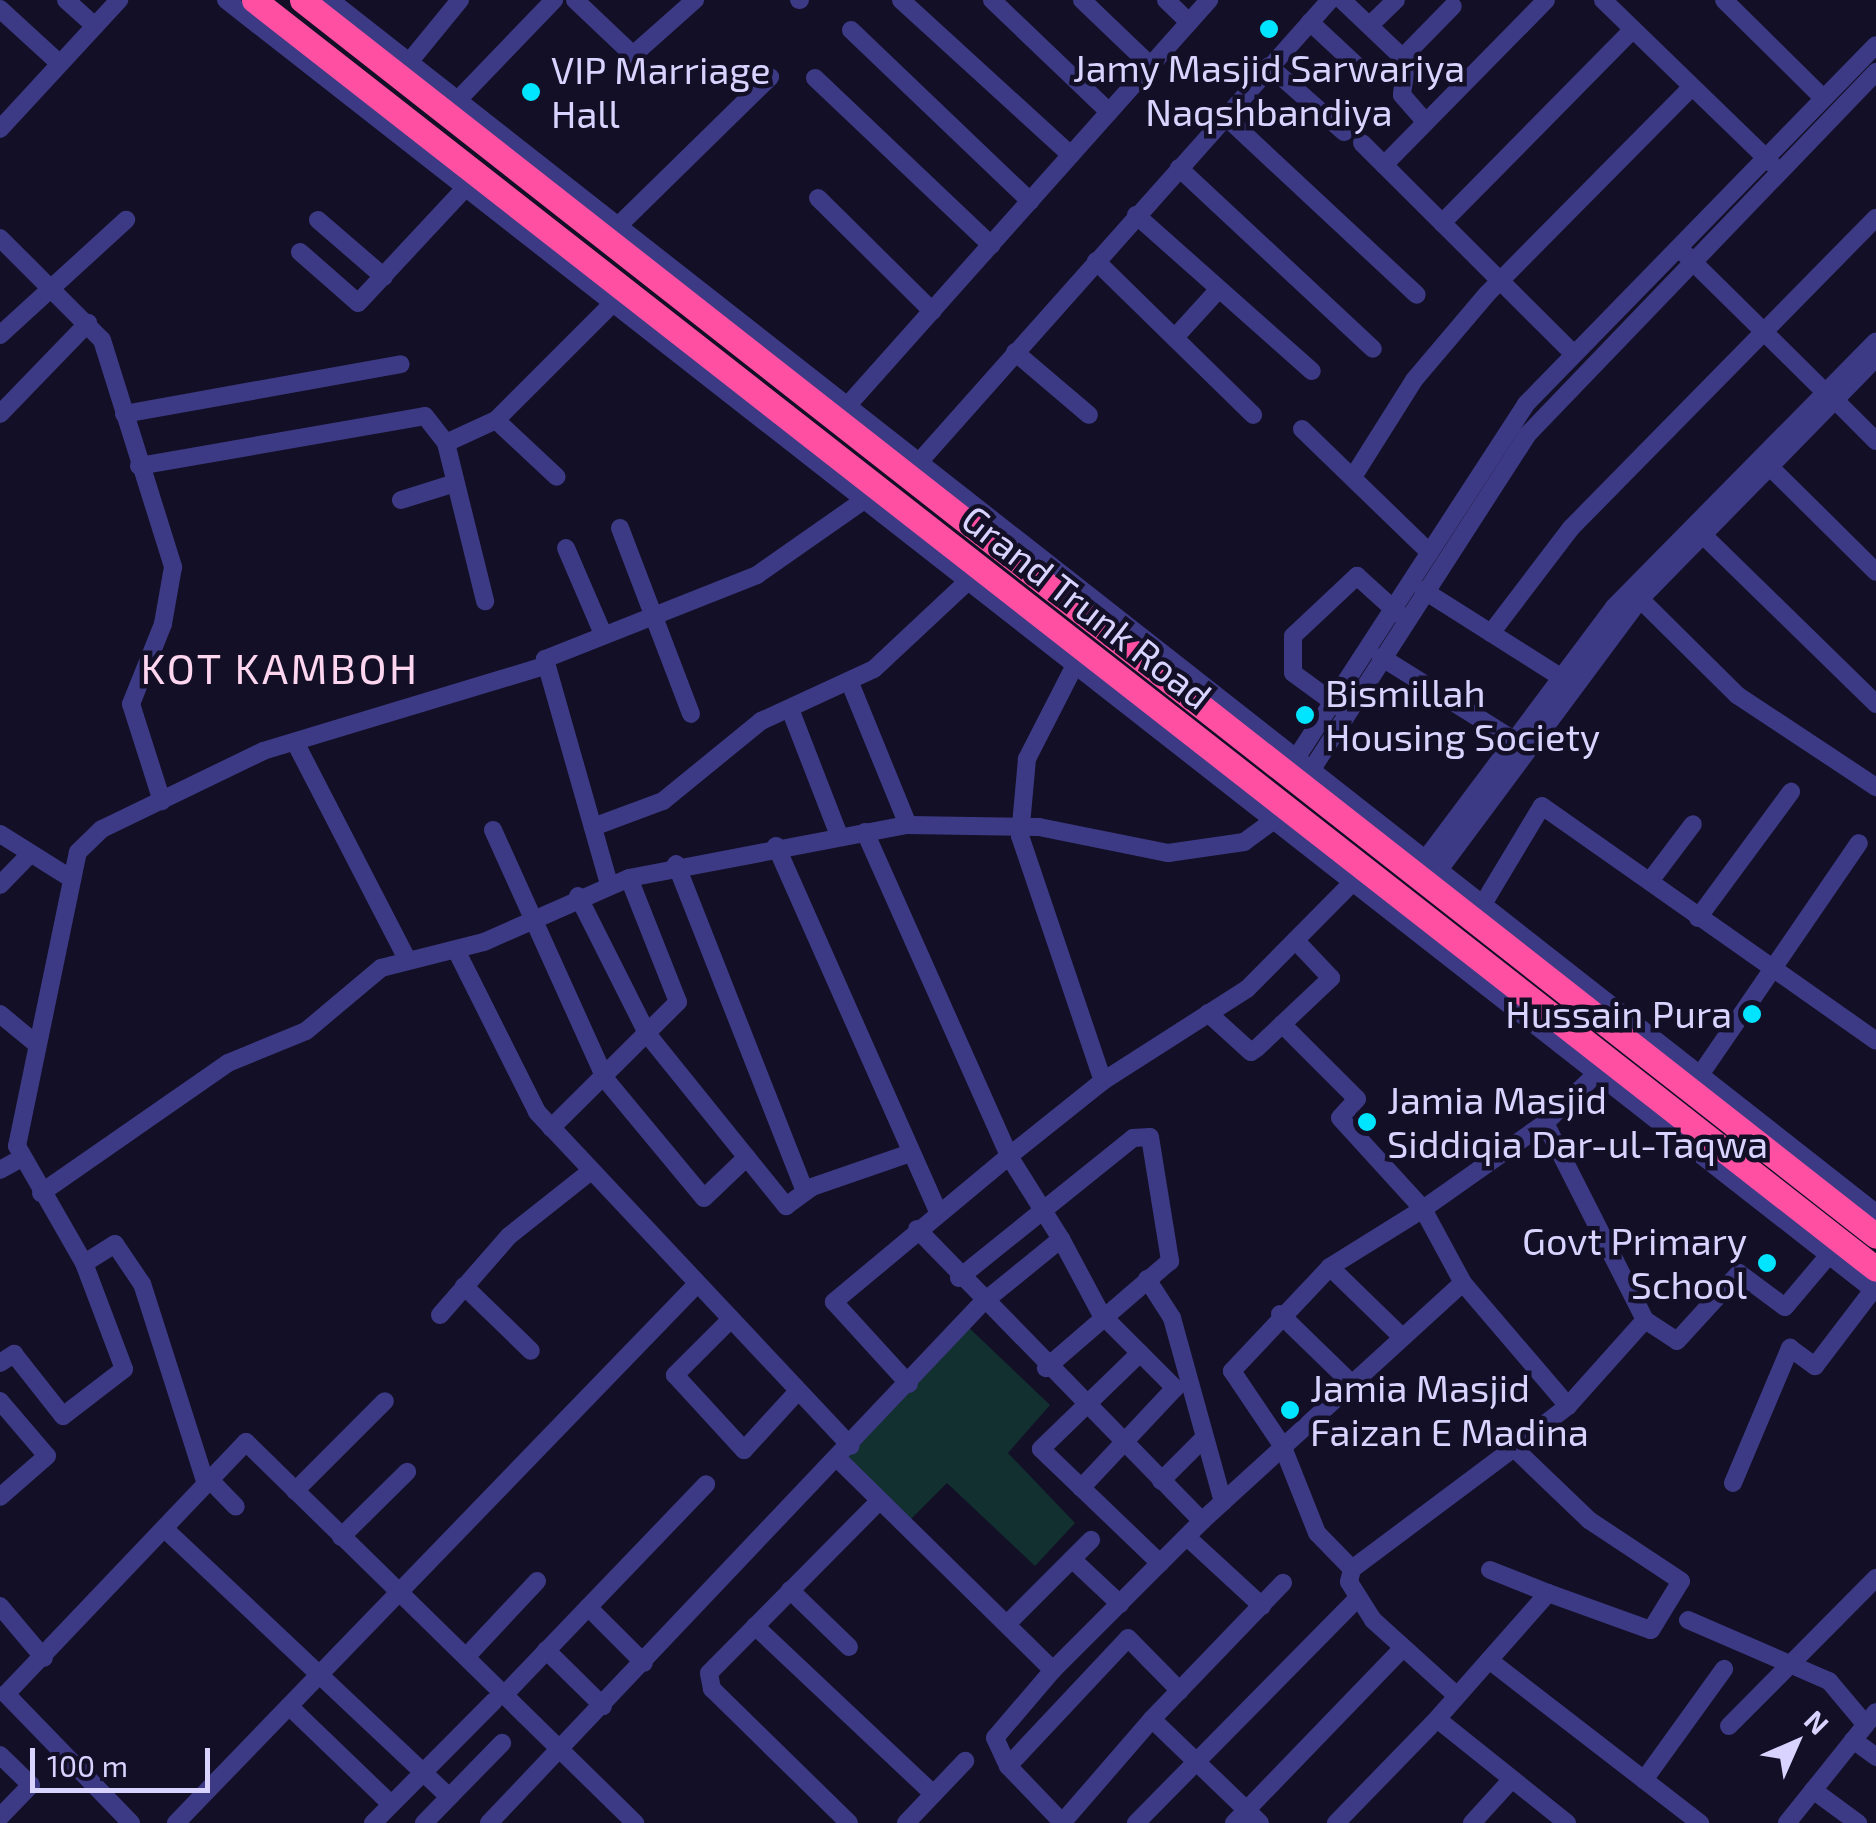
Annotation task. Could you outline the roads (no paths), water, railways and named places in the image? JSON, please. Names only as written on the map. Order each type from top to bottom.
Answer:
[{"type":"highway","name":"Grand Trunk Road","points":[[254,0],[472,181],[507,196],[529,226],[1082,661],[1848,1226]]},
{"type":"highway","name":"Grand Trunk Road","points":[[302,0],[452,106],[524,175],[1013,548],[1108,635],[1148,654],[1299,766],[1427,868],[1848,1226],[1875,1284]]},
{"type":"highway","points":[[507,196],[524,175]]},
{"type":"highway","points":[[1082,661],[1108,635]]},
{"type":"street","points":[[66,0],[95,26]]},
{"type":"street","points":[[0,129],[120,0]]},
{"type":"street","points":[[226,0],[472,181],[529,226],[612,303],[645,317],[864,500],[968,582],[1082,661],[1273,821],[1596,1075],[1848,1226]]},
{"type":"street","points":[[332,0],[410,61],[452,106],[618,226],[920,461],[1013,548],[1148,654]]},
{"type":"street","points":[[410,61],[460,0]]},
{"type":"street","points":[[452,106],[554,0]]},
{"type":"street","points":[[575,0],[633,56],[695,0]]},
{"type":"street","points":[[900,0],[1071,155]]},
{"type":"street","points":[[992,0],[1109,112]]},
{"type":"street","points":[[1082,0],[1151,66]]},
{"type":"street","points":[[1166,0],[1190,22]]},
{"type":"street","points":[[848,405],[1209,0]]},
{"type":"street","points":[[920,461],[1330,0]]},
{"type":"street","points":[[1342,0],[1410,67],[1402,95],[1425,121]]},
{"type":"street","points":[[1370,26],[1396,0]]},
{"type":"street","points":[[1384,165],[1546,0]]},
{"type":"street","points":[[1602,0],[1771,164]]},
{"type":"street","points":[[1724,0],[1823,98]]},
{"type":"street","points":[[1403,57],[1453,6]]},
{"type":"street","points":[[0,9],[60,64]]},
{"type":"street","points":[[1310,22],[1369,77]]},
{"type":"street","points":[[851,30],[1030,200]]},
{"type":"street","points":[[1442,223],[1632,30]]},
{"type":"street","points":[[1771,164],[1823,98],[1876,45]]},
{"type":"street","points":[[1269,66],[1344,132]]},
{"type":"street","points":[[1299,766],[1397,613],[1422,590],[1527,435],[1684,253],[1771,164],[1876,72]]},
{"type":"street","points":[[618,226],[770,77]]},
{"type":"street","points":[[815,78],[991,245]]},
{"type":"street","points":[[1354,477],[1414,380],[1501,282],[1692,87]]},
{"type":"street","points":[[1224,116],[1416,295]]},
{"type":"street","points":[[1362,143],[1573,353]]},
{"type":"street","points":[[1178,168],[1373,349]]},
{"type":"street","points":[[300,252],[354,302],[384,276],[472,181]]},
{"type":"street","points":[[818,198],[932,311]]},
{"type":"street","points":[[1136,216],[1312,371]]},
{"type":"street","points":[[1490,633],[1550,552],[1876,218]]},
{"type":"street","points":[[0,335],[126,220]]},
{"type":"street","points":[[318,220],[384,276]]},
{"type":"street","points":[[0,238],[102,340],[174,578],[131,704],[162,801]]},
{"type":"street","points":[[1684,253],[1876,441]]},
{"type":"street","points":[[1338,707],[1380,657],[1426,550],[1495,444],[1573,353],[1684,253]]},
{"type":"street","points":[[1096,261],[1179,333],[1253,415]]},
{"type":"street","points":[[1179,333],[1219,289]]},
{"type":"street","points":[[446,443],[496,420],[612,303]]},
{"type":"street","points":[[0,414],[88,323]]},
{"type":"street","points":[[1015,352],[1089,415]]},
{"type":"street","points":[[1427,868],[1512,740],[1560,676],[1635,594],[1872,353]]},
{"type":"street","points":[[124,414],[401,364]]},
{"type":"street","points":[[139,466],[425,416],[446,443],[452,484],[485,601]]},
{"type":"street","points":[[496,420],[557,477]]},
{"type":"street","points":[[1302,429],[1426,550]]},
{"type":"street","points":[[1427,868],[1635,594],[1703,534],[1765,462]]},
{"type":"street","points":[[1765,462],[1876,572]]},
{"type":"street","points":[[401,500],[452,484]]},
{"type":"street","points":[[0,1364],[14,1354],[63,1416],[124,1369],[84,1263],[22,1158],[34,1043],[72,878],[85,840],[295,742],[544,666],[653,612],[757,575],[864,500]]},
{"type":"street","points":[[620,528],[691,714]]},
{"type":"street","points":[[1703,534],[1876,704]]},
{"type":"street","points":[[566,548],[602,634]]},
{"type":"street","points":[[1338,707],[1293,673],[1288,644],[1356,576],[1397,613]]},
{"type":"street","points":[[593,826],[672,795],[722,746],[790,709],[850,684],[968,582]]},
{"type":"street","points":[[1422,590],[1560,676]]},
{"type":"street","points":[[1635,594],[1737,695],[1876,787]]},
{"type":"street","points":[[1380,657],[1512,740]]},
{"type":"street","points":[[1082,661],[1031,746],[1020,825],[1031,886],[1103,1081]]},
{"type":"street","points":[[544,666],[609,884]]},
{"type":"street","points":[[850,684],[908,825]]},
{"type":"street","points":[[790,709],[838,833]]},
{"type":"street","points":[[295,742],[407,959]]},
{"type":"street","points":[[1698,918],[1791,792]]},
{"type":"street","points":[[1484,904],[1542,806],[1759,964],[1776,967],[1876,1041]]},
{"type":"street","points":[[41,1193],[228,1063],[306,1031],[381,968],[456,950],[609,884],[676,864],[838,833],[908,825],[1020,825],[1168,854],[1244,842],[1273,821]]},
{"type":"street","points":[[1650,881],[1693,824]]},
{"type":"street","points":[[493,830],[606,1080],[704,1198],[747,1158]]},
{"type":"street","points":[[866,832],[1009,1156],[1101,1314],[1175,1388],[1081,1488]]},
{"type":"street","points":[[0,834],[26,858],[72,878]]},
{"type":"street","points":[[1700,1075],[1859,843]]},
{"type":"street","points":[[776,846],[938,1212]]},
{"type":"street","points":[[0,885],[26,858]]},
{"type":"street","points":[[676,864],[805,1192]]},
{"type":"street","points":[[1427,868],[1484,904],[1700,1075],[1848,1226]]},
{"type":"street","points":[[551,1128],[606,1080],[678,1002],[629,878]]},
{"type":"street","points":[[909,1384],[834,1302],[917,1229],[1103,1081],[1208,1012],[1297,942],[1352,883]]},
{"type":"street","points":[[578,896],[648,1035],[786,1206],[805,1192],[911,1152]]},
{"type":"street","points":[[1208,1012],[1251,1052],[1332,974],[1297,942]]},
{"type":"street","points":[[456,950],[506,1060],[551,1128],[798,1391],[880,1500],[1054,1670]]},
{"type":"street","points":[[0,1014],[34,1043]]},
{"type":"street","points":[[1282,1024],[1357,1099],[1340,1118],[1423,1209],[1462,1284],[1568,1406]]},
{"type":"street","points":[[1457,1696],[1400,1650],[1359,1598],[1352,1569],[1317,1533],[1282,1445],[1232,1371],[1280,1314],[1330,1266],[1423,1209],[1545,1124],[1596,1075]]},
{"type":"street","points":[[1545,1124],[1645,1320],[1677,1341],[1739,1273],[1784,1307],[1848,1226]]},
{"type":"street","points":[[958,1278],[1144,1131],[1170,1261],[1101,1314],[1046,1368]]},
{"type":"street","points":[[0,1170],[22,1158]]},
{"type":"street","points":[[440,1314],[509,1236],[591,1171]]},
{"type":"street","points":[[917,1229],[982,1304],[1202,1522]]},
{"type":"street","points":[[488,1823],[845,1453],[982,1304],[1060,1239]]},
{"type":"street","points":[[84,1263],[115,1244],[142,1284],[208,1482],[236,1507]]},
{"type":"street","points":[[1330,1266],[1402,1337]]},
{"type":"street","points":[[1146,1278],[1172,1318],[1223,1502]]},
{"type":"street","points":[[176,1823],[697,1284]]},
{"type":"street","points":[[1283,1584],[1060,1820],[1008,1766],[995,1738],[1001,1725],[1282,1445],[1462,1284]]},
{"type":"street","points":[[1733,1483],[1790,1348],[1815,1366],[1875,1284]]},
{"type":"street","points":[[464,1286],[531,1350]]},
{"type":"street","points":[[1280,1314],[1350,1382]]},
{"type":"street","points":[[730,1320],[675,1375],[744,1450],[798,1391]]},
{"type":"street","points":[[1352,1569],[1568,1406],[1645,1320]]},
{"type":"street","points":[[1140,1353],[1042,1450],[1160,1564]]},
{"type":"street","points":[[0,1401],[46,1456],[0,1497]]},
{"type":"street","points":[[296,1492],[385,1401]]},
{"type":"street","points":[[1160,1481],[1204,1438]]},
{"type":"street","points":[[132,1823],[7,1703],[44,1658],[168,1532],[246,1442],[466,1657],[499,1698],[635,1823]]},
{"type":"street","points":[[1490,1570],[1651,1630],[1681,1581],[1589,1520],[1514,1448]]},
{"type":"street","points":[[341,1537],[407,1472]]},
{"type":"street","points":[[373,1823],[706,1484]]},
{"type":"street","points":[[849,1823],[712,1689],[709,1673],[880,1500]]},
{"type":"street","points":[[168,1532],[449,1797]]},
{"type":"street","points":[[1187,1536],[1262,1606]]},
{"type":"street","points":[[1006,1624],[1091,1540]]},
{"type":"street","points":[[1072,1560],[1120,1604]]},
{"type":"street","points":[[1730,1726],[1876,1578]]},
{"type":"street","points":[[466,1657],[537,1580]]},
{"type":"street","points":[[790,1590],[849,1647]]},
{"type":"street","points":[[1336,1823],[1437,1719],[1548,1593]]},
{"type":"street","points":[[1136,1823],[1359,1598]]},
{"type":"street","points":[[0,1606],[44,1658]]},
{"type":"street","points":[[588,1606],[644,1663]]},
{"type":"street","points":[[1688,1620],[1794,1661],[1829,1681],[1873,1716],[1787,1823]]},
{"type":"street","points":[[755,1626],[933,1794]]},
{"type":"street","points":[[1008,1766],[1128,1638],[1180,1690]]},
{"type":"street","points":[[546,1650],[603,1706]]},
{"type":"street","points":[[1152,1719],[1247,1819],[1400,1650]]},
{"type":"street","points":[[1488,1660],[1700,1823]]},
{"type":"street","points":[[1644,1780],[1724,1670]]},
{"type":"street","points":[[289,1706],[392,1804]]},
{"type":"street","points":[[1437,1719],[1562,1822]]},
{"type":"street","points":[[1853,1740],[1876,1757]]},
{"type":"street","points":[[424,1823],[502,1743]]},
{"type":"street","points":[[0,1755],[31,1785],[0,1817]]},
{"type":"street","points":[[906,1823],[965,1761]]},
{"type":"street","points":[[1472,1823],[1512,1779]]},
{"type":"street","points":[[1813,1790],[1858,1823]]},
{"type":"place","name":"Jamy Masjid Sarwariya Naqshbandiya","points":[[1269,29]]},
{"type":"place","name":"VIP Marriage Hall","points":[[531,92]]},
{"type":"place","name":"Bismillah Housing Society","points":[[1305,715]]},
{"type":"place","name":"Hussain Pura","points":[[1752,1014]]},
{"type":"place","name":"Jamia Masjid Siddiqia Dar-ul-Taqwa","points":[[1367,1122]]},
{"type":"place","name":"Govt Primary School","points":[[1767,1263]]},
{"type":"place","name":"Jamia Masjid Faizan E Madina","points":[[1290,1410]]},
{"type":"district","name":"KOT KAMBOH","points":[[280,667]]}]
